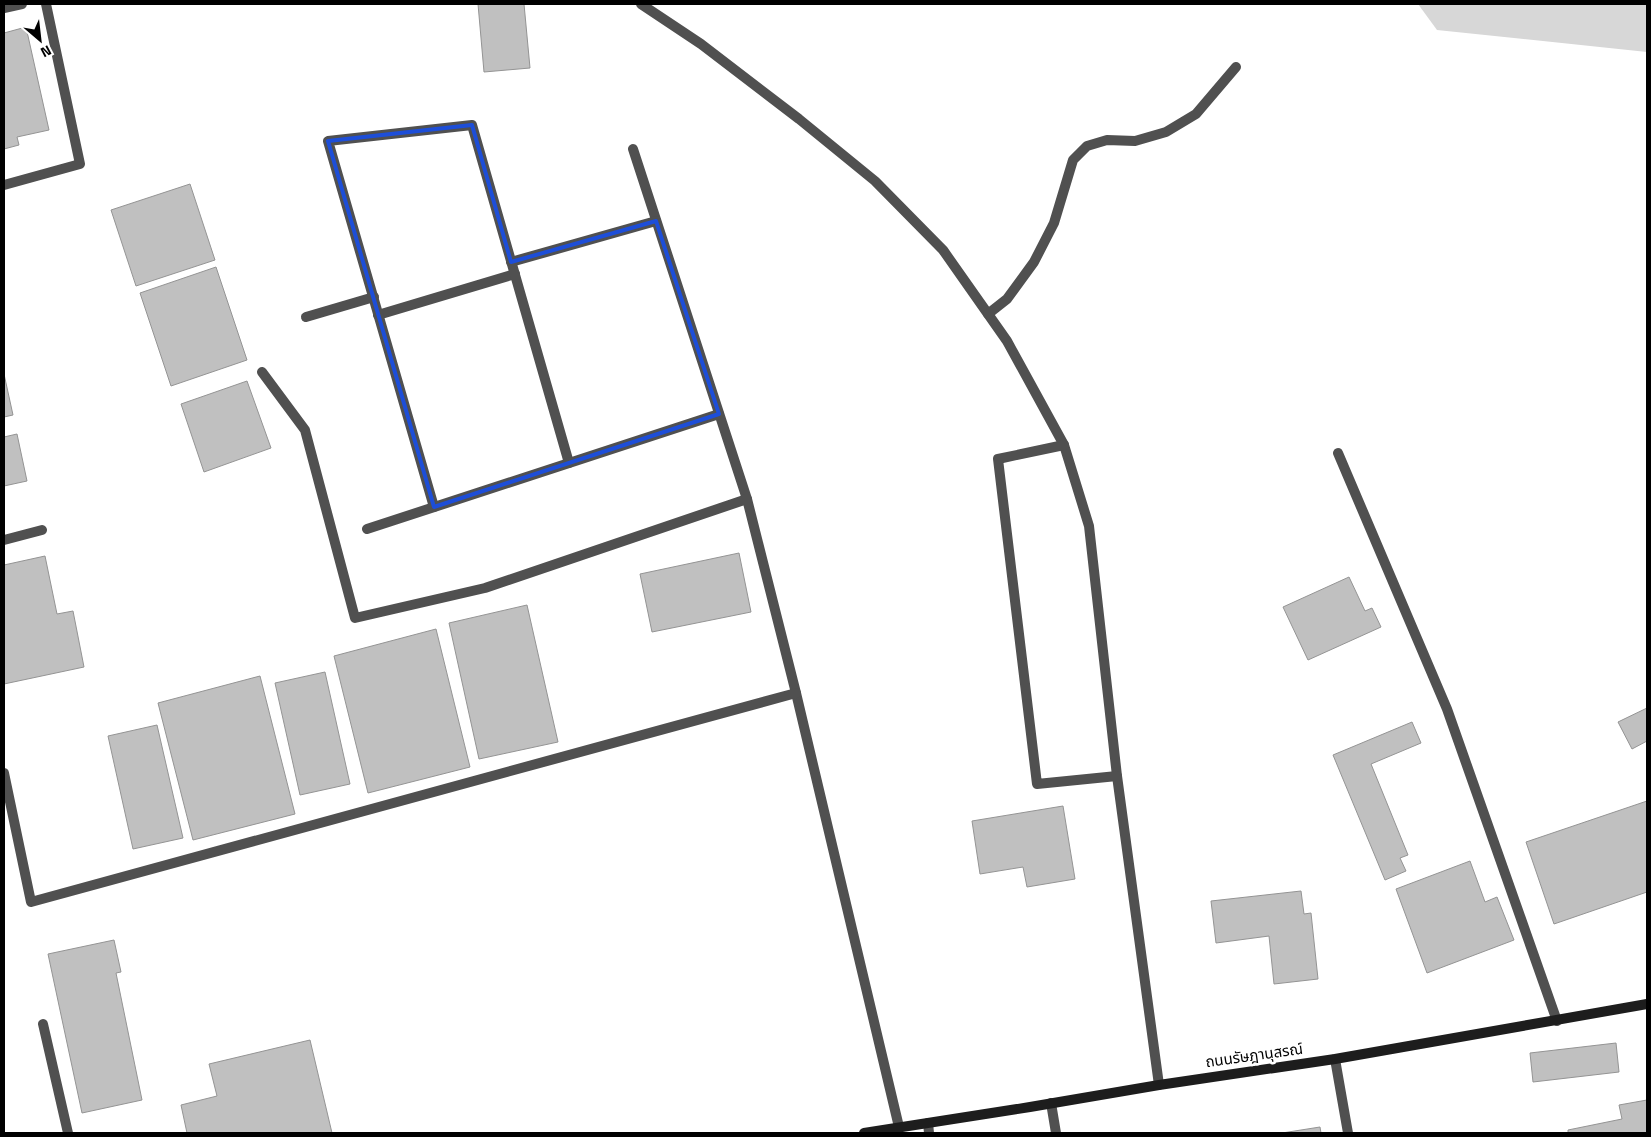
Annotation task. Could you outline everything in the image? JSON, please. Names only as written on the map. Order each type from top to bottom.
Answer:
[{"type":"street","points":[[4,8],[22,4]]},
{"type":"street","points":[[4,185],[80,164],[46,4]]},
{"type":"street","points":[[641,4],[701,44],[799,119],[874,182],[943,250],[1007,341],[1064,445],[1088,526],[1117,776],[1159,1084]]},
{"type":"street","points":[[988,314],[1007,299],[1034,262],[1054,223],[1073,160],[1087,146],[1107,140],[1135,141],[1166,132],[1196,114],[1236,67]]},
{"type":"street","points":[[434,507],[328,141],[472,125],[569,463]]},
{"type":"street","points":[[633,149],[747,499],[796,693],[898,1127]]},
{"type":"street","points":[[512,262],[656,221]]},
{"type":"street","points":[[378,314],[514,274]]},
{"type":"street","points":[[306,317],[374,298]]},
{"type":"street","points":[[262,372],[306,430],[355,618],[485,588],[747,499]]},
{"type":"street","points":[[367,529],[719,414]]},
{"type":"street","points":[[1064,445],[998,459],[1037,784],[1117,776]]},
{"type":"street","points":[[1338,452],[1447,709],[1557,1020]]},
{"type":"street","points":[[4,540],[42,530]]},
{"type":"street","points":[[4,773],[31,902],[796,693]]},
{"type":"street","name":"ถนนรัษฎานุสรณ์","points":[[864,1133],[898,1127],[929,1128],[1050,1103],[1159,1084],[1334,1058],[1647,1004]]},
{"type":"street","points":[[43,1024],[68,1133]]},
{"type":"street","points":[[1334,1058],[1348,1133]]},
{"type":"street","points":[[1050,1103],[1056,1133]]},
{"type":"highlighted area","points":[[472,125],[511,262],[656,221],[719,414],[434,507],[328,141]]},
{"type":"shaded area","points":[[1418,4],[1647,4],[1647,52],[1437,30]]},
{"type":"building","points":[[478,4],[524,4],[530,68],[484,72]]},
{"type":"building","points":[[26,27],[49,130],[17,137],[19,145],[4,149],[4,33]]},
{"type":"building","points":[[190,184],[215,260],[136,286],[111,210]]},
{"type":"building","points":[[216,267],[247,360],[171,386],[140,293]]},
{"type":"building","points":[[4,374],[13,415],[4,417]]},
{"type":"building","points":[[247,381],[271,448],[204,472],[181,404]]},
{"type":"building","points":[[17,434],[27,481],[4,486],[4,437]]},
{"type":"building","points":[[739,553],[751,612],[652,632],[640,574]]},
{"type":"building","points":[[45,556],[57,614],[73,611],[84,667],[4,684],[4,565]]},
{"type":"building","points":[[1349,577],[1365,611],[1372,608],[1381,627],[1308,660],[1283,607]]},
{"type":"building","points":[[527,605],[558,742],[479,759],[449,623]]},
{"type":"building","points":[[436,629],[470,767],[368,793],[334,656]]},
{"type":"building","points":[[325,672],[350,784],[300,795],[275,683]]},
{"type":"building","points":[[260,676],[295,814],[193,840],[158,703]]},
{"type":"building","points":[[1647,708],[1647,741],[1632,749],[1618,722]]},
{"type":"building","points":[[1412,722],[1421,743],[1371,764],[1408,855],[1400,858],[1406,871],[1385,880],[1333,755]]},
{"type":"building","points":[[157,725],[183,838],[133,849],[108,736]]},
{"type":"building","points":[[1647,801],[1647,892],[1554,924],[1526,842]]},
{"type":"building","points":[[1063,806],[1075,879],[1027,887],[1023,867],[980,874],[972,821]]},
{"type":"building","points":[[1470,861],[1485,902],[1497,897],[1514,940],[1427,973],[1396,889]]},
{"type":"building","points":[[1301,891],[1304,914],[1311,913],[1318,979],[1274,984],[1269,936],[1216,943],[1211,901]]},
{"type":"building","points":[[114,940],[121,972],[116,973],[142,1100],[82,1113],[48,954]]},
{"type":"building","points":[[310,1040],[332,1133],[187,1133],[181,1105],[217,1096],[209,1064]]},
{"type":"building","points":[[1616,1043],[1619,1072],[1533,1082],[1530,1053]]},
{"type":"building","points":[[1647,1100],[1647,1133],[1568,1133],[1568,1130],[1622,1119],[1619,1105]]},
{"type":"building","points":[[1320,1127],[1321,1133],[1282,1133]]}]
